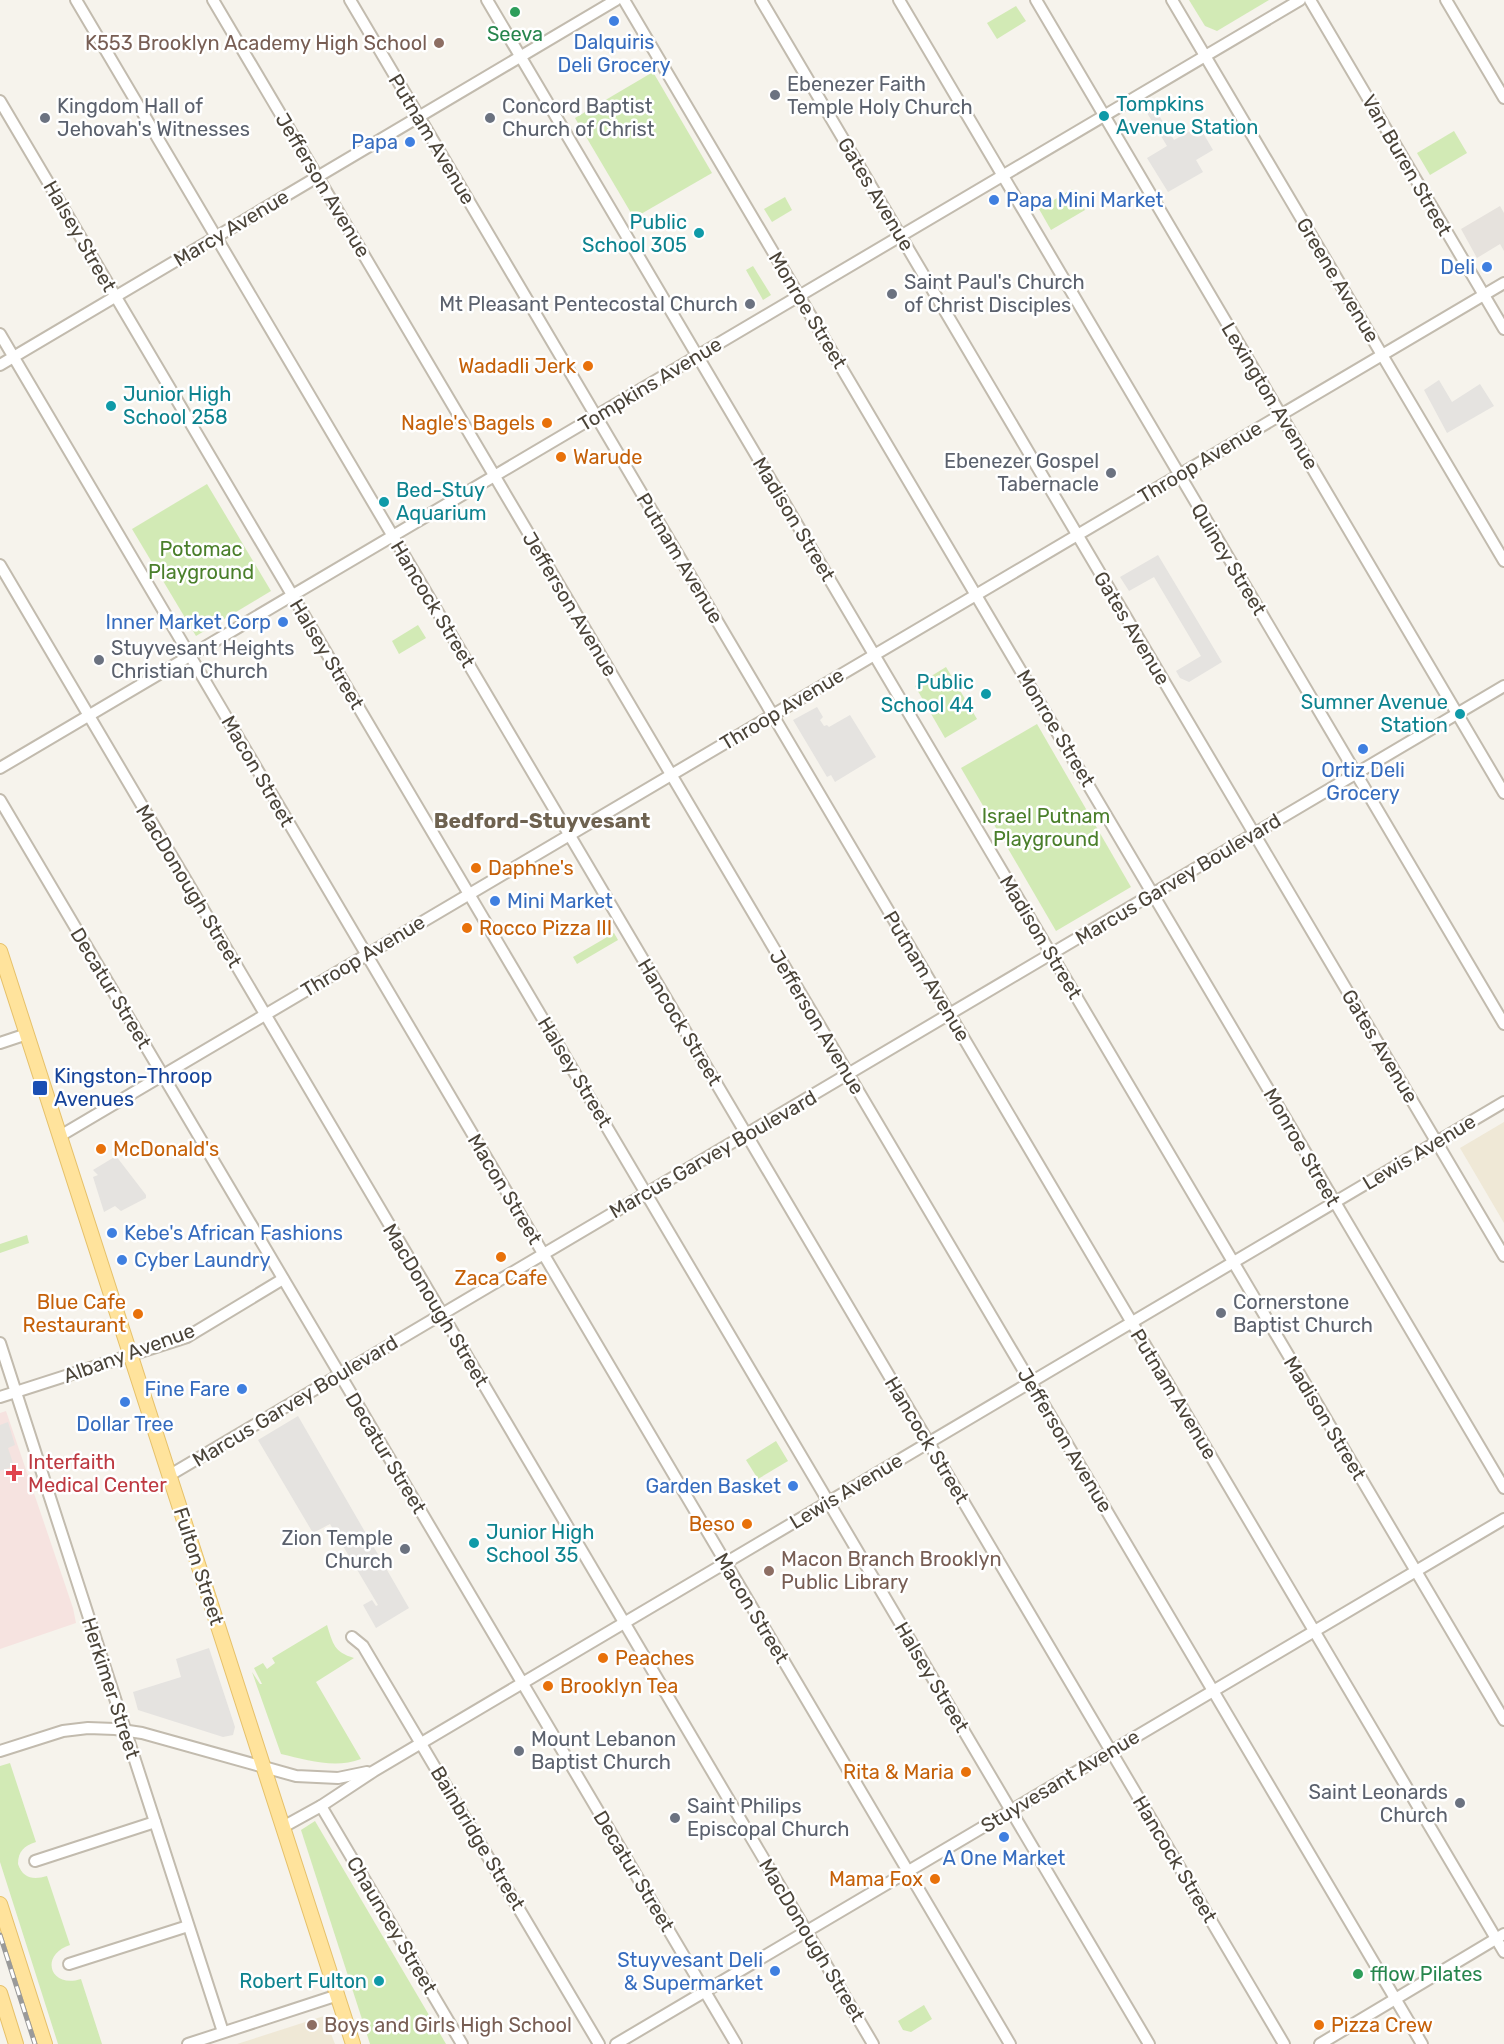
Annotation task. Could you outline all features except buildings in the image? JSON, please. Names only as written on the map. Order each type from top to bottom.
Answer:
[{"type":"main road","name":"Fulton Street","points":[[0,951],[353,2044]]},
{"type":"main road","points":[[0,1904],[45,2044]]},
{"type":"main road","points":[[0,1993],[16,2044]]},
{"type":"street","name":"Hancock Street","points":[[76,0],[1284,2044]]},
{"type":"street","name":"Jefferson Avenue","points":[[213,0],[1422,2044]]},
{"type":"street","name":"Putnam Avenue","points":[[350,0],[1314,1631],[1500,1936],[1504,1952]]},
{"type":"street","name":"Madison Street","points":[[487,0],[1504,1720]]},
{"type":"street","name":"Marcy Avenue","points":[[0,365],[616,0]]},
{"type":"street","name":"Monroe Street","points":[[624,0],[1504,1488]]},
{"type":"street","name":"Gates Avenue","points":[[761,0],[1504,1256]]},
{"type":"street","name":"Quincy Street","points":[[899,0],[1504,1024]]},
{"type":"street","name":"Lexington Avenue","points":[[1035,0],[1504,793]]},
{"type":"street","name":"Greene Avenue","points":[[1172,0],[1504,561]]},
{"type":"street","name":"Tompkins Avenue","points":[[0,768],[1300,0]]},
{"type":"street","name":"Van Buren Street","points":[[1310,0],[1504,329]]},
{"type":"street","points":[[1446,0],[1504,98]]},
{"type":"street","name":"Halsey Street","points":[[0,101],[1149,2044]]},
{"type":"street","name":"Throop Avenue","points":[[60,1136],[1504,283]]},
{"type":"street","name":"Macon Street","points":[[0,334],[1010,2044]]},
{"type":"street","name":"MacDonough Street","points":[[0,566],[873,2044]]},
{"type":"street","name":"Marcus Garvey Boulevard","points":[[170,1475],[1504,686]]},
{"type":"street","name":"Decatur Street","points":[[0,800],[736,2044]]},
{"type":"street","points":[[0,1043],[27,1034]]},
{"type":"street","name":"Lewis Avenue","points":[[283,1827],[1504,1102]]},
{"type":"street","name":"Albany Avenue","points":[[0,1397],[187,1337],[283,1279]]},
{"type":"street","name":"Herkimer Street","points":[[0,1343],[223,2032]]},
{"type":"street","name":"Stuyvesant Avenue","points":[[616,2044],[1504,1519]]},
{"type":"street","name":"Bainbridge Street","points":[[352,1636],[363,1646],[599,2044]]},
{"type":"street","name":"Lewis Avenue","points":[[0,1751],[63,1731],[88,1728],[125,1730],[296,1776],[338,1778],[374,1771]]},
{"type":"street","name":"Chauncey Street","points":[[321,1806],[462,2044]]},
{"type":"street","points":[[35,1861],[155,1822]]},
{"type":"street","points":[[69,1964],[188,1926]]},
{"type":"street","points":[[1320,2044],[1500,1936]]},
{"type":"street","points":[[188,2044],[338,1995]]},
{"type":"shaded area","points":[[1152,104],[1174,140],[1199,126],[1213,150],[1196,160],[1203,172],[1168,192],[1147,158],[1167,146],[1144,108]]},
{"type":"shaded area","points":[[1500,206],[1504,213],[1504,251],[1500,244],[1477,258],[1461,229]]},
{"type":"shaded area","points":[[1439,380],[1452,402],[1480,384],[1494,406],[1447,433],[1424,390]]},
{"type":"shaded area","points":[[1158,555],[1222,662],[1189,682],[1180,678],[1176,671],[1201,656],[1154,577],[1129,591],[1120,577]]},
{"type":"shaded area","points":[[817,707],[823,717],[820,720],[824,726],[829,727],[850,715],[876,757],[835,782],[831,775],[827,777],[793,720]]},
{"type":"shaded area","points":[[1504,1122],[1504,1223],[1460,1148]]},
{"type":"shaded area","points":[[116,1156],[146,1198],[121,1211],[115,1206],[104,1212],[93,1177],[98,1175],[93,1170]]},
{"type":"shaded area","name":"Interfaith Medical Center","points":[[6,1411],[73,1608],[76,1623],[0,1649],[0,1413]]},
{"type":"shaded area","points":[[298,1416],[409,1608],[376,1628],[363,1605],[372,1600],[376,1606],[378,1605],[330,1524],[313,1533],[258,1440]]},
{"type":"shaded area","points":[[8,1422],[15,1445],[8,1448],[14,1466],[0,1471],[0,1425]]},
{"type":"shaded area","points":[[209,1648],[235,1727],[233,1735],[223,1737],[138,1710],[133,1692],[181,1677],[176,1659]]},
{"type":"shaded area","name":"Boys and Girls High School","points":[[324,2016],[335,2044],[237,2044]]},
{"type":"green space","points":[[1189,0],[1269,0],[1217,31],[1205,26]]},
{"type":"green space","points":[[1016,6],[1026,21],[997,39],[987,23]]},
{"type":"green space","points":[[653,72],[712,173],[634,218],[575,118]]},
{"type":"green space","points":[[1454,131],[1467,153],[1430,175],[1417,153]]},
{"type":"green space","points":[[1072,189],[1085,210],[1051,230],[1039,209]]},
{"type":"green space","points":[[785,197],[792,210],[772,222],[764,209]]},
{"type":"green space","points":[[753,266],[771,295],[763,300],[746,270]]},
{"type":"green space","name":"Potomac Playground","points":[[207,484],[271,591],[196,636],[132,529]]},
{"type":"green space","points":[[418,625],[426,638],[399,654],[392,641]]},
{"type":"green space","points":[[946,667],[977,719],[945,738],[915,686]]},
{"type":"green space","name":"Israel Putnam Playground","points":[[1037,724],[1131,887],[1056,931],[961,768]]},
{"type":"green space","points":[[614,933],[618,940],[577,964],[573,957]]},
{"type":"green space","points":[[27,1235],[29,1243],[0,1253],[0,1244]]},
{"type":"green space","points":[[776,1441],[788,1461],[758,1479],[746,1460]]},
{"type":"green space","points":[[327,1625],[338,1650],[354,1658],[316,1682],[361,1759],[351,1762],[321,1763],[281,1754],[252,1672],[262,1684],[254,1668],[263,1663],[267,1669],[275,1663],[272,1658]]},
{"type":"green space","points":[[10,1763],[36,1842],[22,1850],[18,1864],[23,1873],[30,1877],[47,1876],[70,1945],[54,1956],[52,1970],[62,1979],[70,1981],[81,1979],[102,2044],[58,2044],[0,1862],[0,1766]]},
{"type":"green space","points":[[315,1821],[446,2044],[370,2044],[301,1830]]},
{"type":"green space","points":[[924,2005],[932,2019],[911,2032],[903,2030],[898,2021]]},
{"type":"railway","points":[[0,1935],[35,2044]]},
{"type":"place","name":"Seeva","points":[[515,12]]},
{"type":"place","name":"Dalquiris Deli Grocery","points":[[614,21]]},
{"type":"place","name":"K553 Brooklyn Academy High School","points":[[439,43]]},
{"type":"place","name":"Ebenezer Faith Temple Holy Church","points":[[775,95]]},
{"type":"place","name":"Tompkins Avenue Station","points":[[1104,116]]},
{"type":"place","name":"Kingdom Hall of Jehovah's Witnesses","points":[[45,118]]},
{"type":"place","name":"Concord Baptist Church of Christ","points":[[490,118]]},
{"type":"place","name":"Papa","points":[[410,142]]},
{"type":"place","name":"Papa Mini Market","points":[[994,200]]},
{"type":"place","name":"Public School 305","points":[[699,233]]},
{"type":"place","name":"Deli","points":[[1487,267]]},
{"type":"place","name":"Saint Paul's Church of Christ Disciples","points":[[892,294]]},
{"type":"place","name":"Mt Pleasant Pentecostal Church","points":[[750,304]]},
{"type":"place","name":"Wadadli Jerk","points":[[588,366]]},
{"type":"place","name":"Junior High School 258","points":[[111,406]]},
{"type":"place","name":"Nagle's Bagels","points":[[547,423]]},
{"type":"place","name":"Warude","points":[[561,457]]},
{"type":"place","name":"Ebenezer Gospel Tabernacle","points":[[1111,473]]},
{"type":"place","name":"Bed-Stuy Aquarium","points":[[384,502]]},
{"type":"place","name":"Inner Market Corp","points":[[283,622]]},
{"type":"place","name":"Stuyvesant Heights Christian Church","points":[[99,660]]},
{"type":"place","name":"Public School 44","points":[[986,694]]},
{"type":"place","name":"Sumner Avenue Station","points":[[1460,714]]},
{"type":"place","name":"Ortiz Deli Grocery","points":[[1363,749]]},
{"type":"place","name":"Daphne's","points":[[476,868]]},
{"type":"place","name":"Mini Market","points":[[495,901]]},
{"type":"place","name":"Rocco Pizza III","points":[[467,928]]},
{"type":"place","name":"Kingston–Throop Avenues","points":[[40,1088]]},
{"type":"place","name":"McDonald's","points":[[101,1149]]},
{"type":"place","name":"Kebe's African Fashions","points":[[112,1233]]},
{"type":"place","name":"Zaca Cafe","points":[[501,1257]]},
{"type":"place","name":"Cyber Laundry","points":[[122,1260]]},
{"type":"place","name":"Cornerstone Baptist Church","points":[[1221,1313]]},
{"type":"place","name":"Blue Cafe Restaurant","points":[[138,1314]]},
{"type":"place","name":"Fine Fare","points":[[242,1389]]},
{"type":"place","name":"Dollar Tree","points":[[125,1402]]},
{"type":"place","name":"Interfaith Medical Center","points":[[14,1473]]},
{"type":"place","name":"Garden Basket","points":[[793,1486]]},
{"type":"place","name":"Beso","points":[[747,1524]]},
{"type":"place","name":"Junior High School 35","points":[[474,1543]]},
{"type":"place","name":"Zion Temple Church","points":[[405,1549]]},
{"type":"place","name":"Macon Branch Brooklyn Public Library","points":[[769,1571]]},
{"type":"place","name":"Peaches","points":[[603,1658]]},
{"type":"place","name":"Brooklyn Tea","points":[[548,1686]]},
{"type":"place","name":"Mount Lebanon Baptist Church","points":[[519,1751]]},
{"type":"place","name":"Rita & Maria","points":[[966,1772]]},
{"type":"place","name":"Saint Leonards Church","points":[[1460,1803]]},
{"type":"place","name":"Saint Philips Episcopal Church","points":[[675,1818]]},
{"type":"place","name":"A One Market","points":[[1004,1837]]},
{"type":"place","name":"Mama Fox","points":[[935,1879]]},
{"type":"place","name":"Stuyvesant Deli & Supermarket","points":[[775,1971]]},
{"type":"place","name":"fflow Pilates","points":[[1358,1974]]},
{"type":"place","name":"Robert Fulton","points":[[379,1981]]},
{"type":"place","name":"Boys and Girls High School","points":[[312,2025]]},
{"type":"place","name":"Pizza Crew","points":[[1319,2025]]},
{"type":"district","name":"Bedford-Stuyvesant","points":[[542,821]]}]
